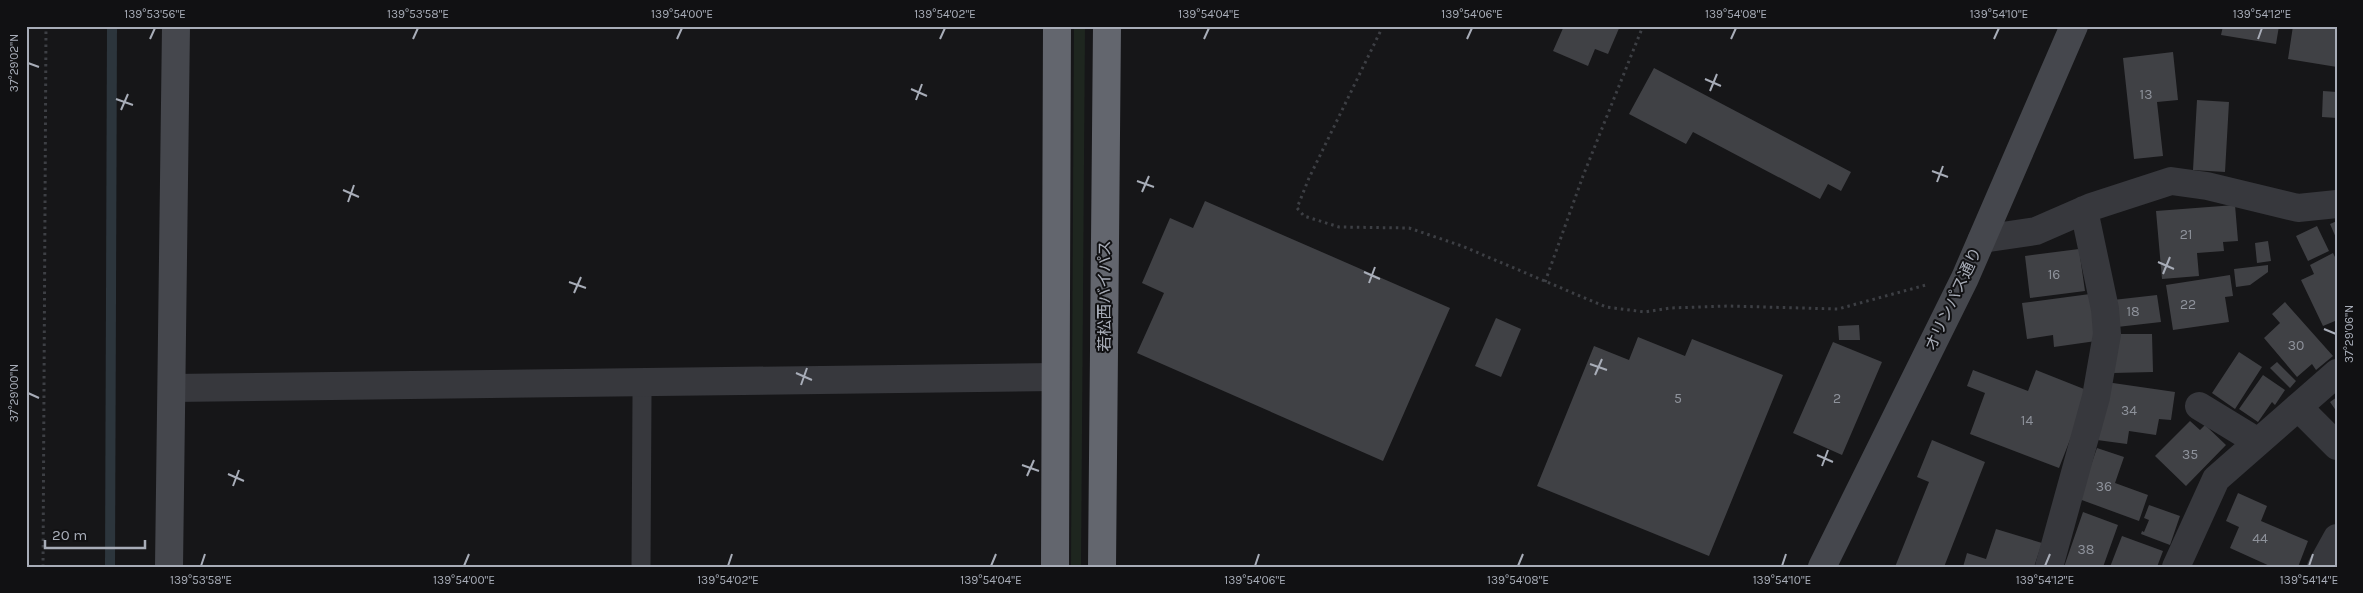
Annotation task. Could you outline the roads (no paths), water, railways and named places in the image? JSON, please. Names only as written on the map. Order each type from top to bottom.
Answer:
[{"type":"highway","points":[[1055,567],[1057,26]]},
{"type":"highway","name":"若松西バイパス","points":[[1102,567],[1106,26]]},
{"type":"street","points":[[169,567],[176,26]]},
{"type":"street","name":"オリンパス通り","points":[[1822,567],[1965,278],[2074,26]]},
{"type":"street","points":[[1982,239],[2036,231],[2084,210],[2172,181],[2207,186],[2298,208],[2337,204]]},
{"type":"street","points":[[2049,567],[2096,397],[2107,334],[2105,308],[2084,210]]},
{"type":"street","points":[[2176,567],[2216,479],[2337,373]]},
{"type":"street","points":[[172,388],[1055,377]]},
{"type":"street","points":[[2199,406],[2258,442]]},
{"type":"street","points":[[2298,407],[2337,446]]},
{"type":"street","points":[[2321,567],[2337,538]]},
{"type":"lane","points":[[641,567],[642,396]]},
{"type":"waterway","points":[[110,567],[112,26]]}]
